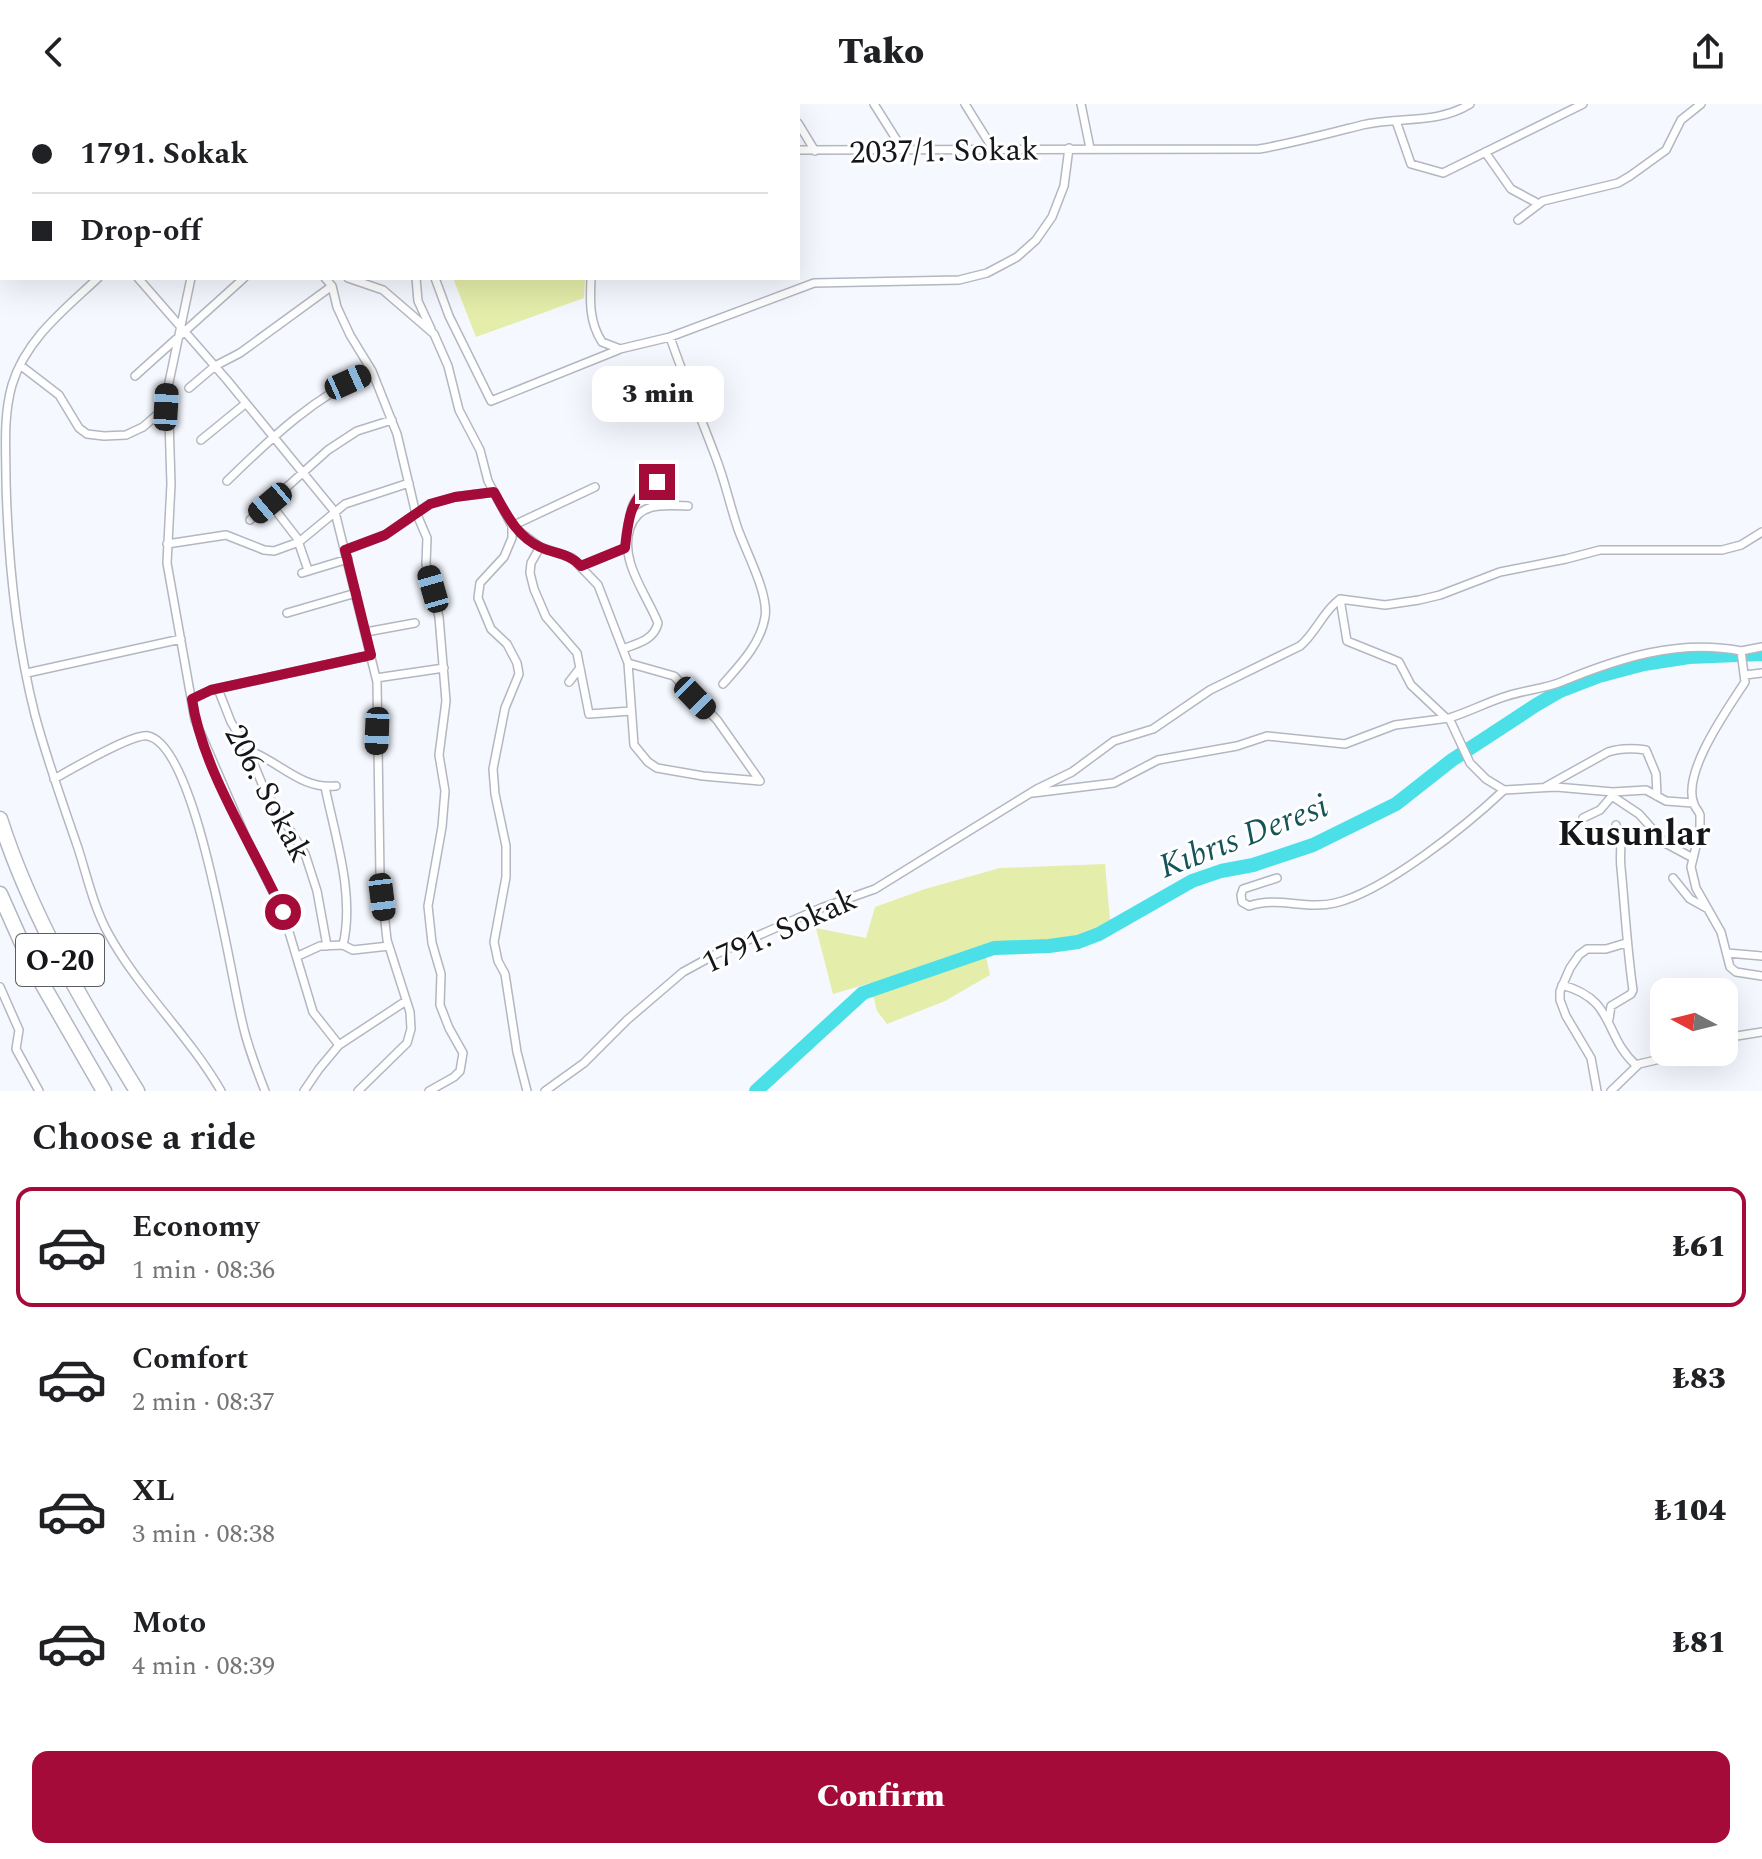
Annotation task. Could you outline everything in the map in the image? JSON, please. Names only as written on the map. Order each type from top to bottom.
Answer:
[{"type":"highway","name":"O-20","points":[[0,819],[32,901],[62,965],[137,1091]]},
{"type":"highway","name":"O-20","points":[[0,894],[32,966],[104,1091]]},
{"type":"street","points":[[874,104],[903,150]]},
{"type":"street","points":[[965,104],[993,149]]},
{"type":"street","name":"2037/1. Sokak","points":[[1081,104],[1090,148]]},
{"type":"street","name":"2037/1. Sokak","points":[[800,150],[1259,149],[1364,125],[1425,120],[1455,113],[1470,104]]},
{"type":"street","points":[[1396,121],[1411,164],[1443,173],[1583,104]]},
{"type":"street","points":[[1518,220],[1539,204],[1559,195],[1618,183],[1630,176],[1666,150],[1681,120],[1701,104]]},
{"type":"street","points":[[800,126],[815,151]]},
{"type":"street","points":[[436,280],[449,316],[491,401],[620,349],[670,337],[814,283],[959,280],[987,273],[1005,265],[1036,240],[1052,217],[1064,186],[1069,148]]},
{"type":"street","points":[[1485,152],[1511,189],[1539,204]]},
{"type":"street","points":[[96,280],[50,321],[20,365],[12,385],[6,416],[10,561],[27,673],[54,779],[107,932],[201,1057],[221,1091]]},
{"type":"street","points":[[140,280],[335,512],[348,559],[376,678],[380,875],[389,946],[411,1029],[407,1043],[358,1091]]},
{"type":"street","points":[[191,280],[166,407],[171,484],[167,563],[195,720],[216,773],[283,912],[313,1012],[339,1045]]},
{"type":"street","points":[[135,376],[181,330],[242,280]]},
{"type":"street","points":[[327,280],[332,286],[337,307],[350,335],[372,371],[392,420],[417,513],[427,538],[426,564],[439,617],[446,701],[439,755],[445,791],[428,906],[432,943],[441,974],[440,1005],[463,1053],[460,1071],[429,1091]]},
{"type":"street","points":[[354,280],[383,290],[434,334]]},
{"type":"street","points":[[416,280],[418,301],[448,366],[459,410],[480,450],[488,481],[512,526],[540,547],[572,558],[598,585],[628,663],[634,745],[657,768],[760,781],[717,720],[674,676],[628,663]]},
{"type":"street","points":[[591,280],[593,326],[602,342],[620,349]]},
{"type":"street","points":[[189,388],[215,366],[240,353],[332,286]]},
{"type":"street","points":[[670,337],[764,600],[765,616],[759,635],[723,684]]},
{"type":"street","points":[[20,365],[59,395],[79,428],[87,434],[126,435],[143,427],[166,407]]},
{"type":"street","points":[[227,481],[273,437],[324,396],[372,371]]},
{"type":"street","points":[[201,440],[245,404]]},
{"type":"street","points":[[250,520],[328,450],[357,431],[392,420]]},
{"type":"street","points":[[623,649],[645,641],[656,631],[658,623],[625,548],[630,511],[638,496],[657,482]]},
{"type":"street","points":[[167,544],[226,535],[271,551],[299,542],[345,504],[409,483]]},
{"type":"street","points":[[512,526],[595,487]]},
{"type":"street","points":[[345,550],[385,535],[430,504],[494,492]]},
{"type":"street","points":[[270,503],[299,542],[305,572],[348,559]]},
{"type":"street","points":[[630,526],[641,510],[661,504],[688,506]]},
{"type":"street","points":[[512,526],[512,538],[504,557],[480,583],[478,598],[491,629],[507,644],[519,674],[505,708],[493,769],[506,846],[506,877],[494,942],[505,974],[517,1052],[527,1091]]},
{"type":"street","points":[[1693,803],[1677,804],[1646,790],[1612,794],[1543,788],[1504,790],[1486,779],[1470,763],[1447,718],[1411,685],[1399,662],[1347,641],[1340,599],[1376,605],[1395,604],[1440,595],[1500,572],[1600,550],[1722,550],[1741,545],[1762,532]]},
{"type":"street","points":[[540,547],[531,563],[534,589],[546,617],[573,645],[589,714],[631,711]]},
{"type":"street","points":[[581,566],[625,548]]},
{"type":"street","points":[[287,613],[356,593]]},
{"type":"street","name":"1791. Sokak","points":[[545,1091],[584,1063],[627,1020],[683,972],[716,954],[821,908],[875,889],[1031,793],[1072,772],[1114,741],[1159,726],[1210,690],[1300,646],[1340,599]]},
{"type":"street","points":[[366,632],[415,623]]},
{"type":"street","points":[[27,673],[181,639]]},
{"type":"street","points":[[1031,793],[1114,783],[1158,760],[1237,746],[1267,736],[1345,744],[1395,725],[1447,718],[1606,664],[1671,648],[1700,646],[1741,651],[1762,647]]},
{"type":"street","points":[[1741,651],[1745,682],[1716,727],[1693,782],[1693,803],[1700,815],[1691,876],[1721,932],[1732,969],[1762,976]]},
{"type":"street","points":[[192,699],[218,689],[371,655]]},
{"type":"street","points":[[376,678],[444,668]]},
{"type":"street","points":[[569,682],[580,668]]},
{"type":"street","points":[[1745,675],[1762,673]]},
{"type":"street","name":"206. Sokak","points":[[218,689],[265,791],[305,854],[317,891],[327,946]]},
{"type":"street","points":[[54,779],[139,736],[151,736],[165,745],[192,807],[210,866],[242,1022],[265,1091]]},
{"type":"street","points":[[1543,788],[1608,752],[1642,749],[1646,750],[1654,767],[1657,796]]},
{"type":"street","points":[[248,750],[267,758],[293,776],[325,787],[336,786]]},
{"type":"street","points":[[325,787],[342,874],[346,912],[343,945]]},
{"type":"street","points":[[1277,878],[1243,889],[1242,902],[1249,906],[1270,901],[1326,905],[1359,895],[1386,881],[1452,835],[1504,790]]},
{"type":"street","points":[[1612,794],[1639,814],[1665,843],[1693,858]]},
{"type":"street","points":[[1583,818],[1600,810],[1612,794]]},
{"type":"street","points":[[1609,1019],[1611,1006],[1633,990],[1620,863],[1622,842],[1616,825]]},
{"type":"street","points":[[1673,878],[1690,899],[1708,909]]},
{"type":"street","points":[[1597,1091],[1591,1058],[1561,1006],[1559,995],[1579,955],[1587,949],[1606,949],[1626,943]]},
{"type":"street","points":[[298,956],[320,946],[343,945],[353,950],[389,946]]},
{"type":"street","points":[[1727,953],[1762,956]]},
{"type":"street","points":[[1562,985],[1589,997],[1609,1019],[1620,1050],[1637,1066]]},
{"type":"street","points":[[0,987],[19,1030],[16,1049],[39,1091]]},
{"type":"street","points":[[304,1091],[339,1045],[406,1001]]},
{"type":"street","points":[[1738,1036],[1762,1032]]},
{"type":"street","points":[[1611,1091],[1637,1066],[1650,1063]]},
{"type":"green space","points":[[454,280],[585,280],[584,298],[476,337]]},
{"type":"green space","points":[[1105,864],[1110,920],[1088,936],[984,947],[990,975],[945,1001],[887,1024],[877,1011],[870,983],[833,994],[816,928],[866,938],[875,907],[925,889],[1000,868]]},
{"type":"waterway","name":"Kıbrıs Deresi","points":[[756,1091],[863,993],[994,948],[1078,942],[1099,934],[1192,881],[1313,845],[1396,804],[1452,760],[1536,705],[1560,691],[1599,676],[1644,664],[1689,657],[1762,654]]},
{"type":"district","name":"Kusunlar","points":[[1634,832]]},
{"type":"route","points":[[283,912],[216,773],[195,720],[192,699],[211,690],[371,655],[345,550],[385,535],[430,504],[494,492],[512,526],[540,547],[562,553],[581,566],[625,548],[630,511],[638,496],[657,482]]}]
